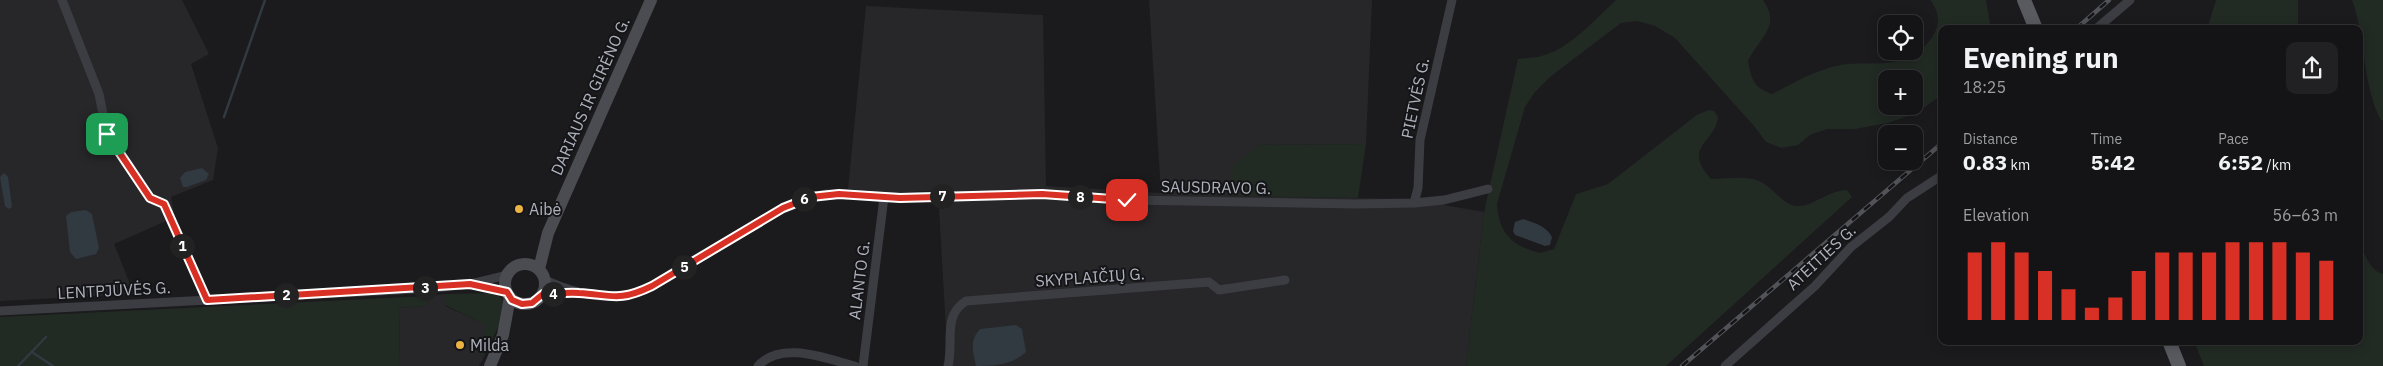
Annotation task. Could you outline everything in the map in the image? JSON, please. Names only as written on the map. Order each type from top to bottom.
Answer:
[{"type":"main road","name":"DARIAUS IR GIRĖNO G.","points":[[507,276],[514,267],[526,264],[548,233],[651,0]]},
{"type":"main road","points":[[2026,6],[2034,25]]},
{"type":"main road","name":"DARIAUS IR GIRĖNO G.","points":[[543,294],[542,274],[548,233]]},
{"type":"main road","points":[[526,264],[542,274]]},
{"type":"main road","points":[[503,335],[508,295],[505,284],[507,276]]},
{"type":"main road","points":[[508,295],[525,304],[535,302],[543,294]]},
{"type":"main road","points":[[490,366],[503,335],[525,304]]},
{"type":"main road","points":[[2170,345],[2179,366]]},
{"type":"street","points":[[62,0],[99,94],[107,134],[150,198],[164,204],[207,300]]},
{"type":"street","name":"PIETVĖS G.","points":[[1414,203],[1418,188],[1420,140],[1452,0]]},
{"type":"street","points":[[2101,25],[2130,0]]},
{"type":"street","name":"ATEITIES G.","points":[[1725,366],[1815,286],[1851,247],[1888,217],[1907,198],[1938,178]]},
{"type":"street","name":"SAUSDRAVO G.","points":[[543,294],[579,293],[616,297],[642,291],[783,208],[811,197],[839,194],[884,197],[1042,194],[1127,200],[1414,203],[1444,200],[1488,189]]},
{"type":"street","name":"ALANTO G.","points":[[862,366],[884,197]]},
{"type":"street","name":"SAUSDRAVO G.","points":[[542,274],[579,293]]},
{"type":"street","name":"LENTPJŪVĖS G.","points":[[0,311],[470,284],[507,276]]},
{"type":"street","name":"SKYPLAIČIŲ G.","points":[[948,366],[950,321],[953,313],[966,301],[1209,282],[1218,290],[1285,280]]},
{"type":"street","name":"LENTPJŪVĖS G.","points":[[470,284],[508,295]]},
{"type":"street","points":[[758,366],[764,359],[778,353],[795,353],[855,366]]},
{"type":"shaded area","points":[[0,0],[182,0],[209,54],[191,64],[218,148],[213,180],[171,197],[175,217],[114,244],[134,294],[0,301]]},
{"type":"shaded area","points":[[1149,0],[1372,0],[1366,144],[1258,145],[1228,196],[1409,199],[1484,212],[1466,366],[944,366],[947,348],[938,190],[897,193],[848,189],[866,6],[1043,15],[1046,186],[1161,193]]},
{"type":"shaded area","points":[[1616,0],[1763,0],[1768,9],[1770,25],[1748,61],[1754,82],[1761,89],[1772,94],[1827,68],[1851,64],[1923,60],[1923,47],[1932,38],[1938,20],[1936,10],[1930,0],[1986,0],[1990,25],[1938,25],[1938,98],[1923,108],[1923,70],[1878,70],[1878,115],[1911,115],[1888,123],[1855,129],[1827,129],[1810,135],[1798,145],[1781,148],[1766,142],[1754,126],[1675,38],[1655,26],[1637,21],[1621,23],[1550,77],[1535,92],[1525,107],[1497,204],[1498,214],[1504,230],[1515,242],[1540,253],[1554,249],[1576,194],[1608,184],[1698,114],[1709,110],[1714,111],[1718,117],[1712,133],[1702,145],[1699,159],[1711,179],[1743,178],[1755,180],[1761,182],[1791,205],[1796,206],[1808,204],[1839,191],[1847,190],[1852,197],[1666,366],[1466,366],[1484,212],[1518,59],[1541,56],[1562,47]]},
{"type":"shaded area","points":[[2216,0],[2298,0],[2298,25],[2208,25]]},
{"type":"shaded area","points":[[2352,0],[2383,0],[2383,120],[2381,120],[2370,92],[2363,50],[2363,25],[2359,25]]},
{"type":"shaded area","points":[[1366,144],[1358,198],[1227,196],[1234,165],[1258,145]]},
{"type":"shaded area","points":[[202,168],[209,174],[206,180],[183,187],[180,178],[185,172]]},
{"type":"shaded area","points":[[4,173],[8,177],[12,207],[9,209],[5,206],[0,177]]},
{"type":"shaded area","points":[[86,210],[92,214],[99,248],[96,254],[76,259],[70,252],[66,216],[71,212]]},
{"type":"shaded area","points":[[1523,219],[1540,225],[1547,230],[1552,237],[1550,245],[1545,246],[1515,235],[1513,231],[1515,222]]},
{"type":"shaded area","points":[[2363,251],[2371,266],[2383,274],[2383,366],[2204,366],[2196,345],[2363,345]]},
{"type":"shaded area","points":[[497,293],[505,303],[504,315],[483,359],[478,349],[486,325],[445,305],[445,294]]},
{"type":"shaded area","points":[[445,294],[445,306],[487,325],[478,349],[483,359],[479,366],[400,366],[399,308],[427,306],[428,296]]},
{"type":"shaded area","points":[[428,296],[427,306],[399,308],[400,366],[0,366],[0,317]]},
{"type":"shaded area","points":[[1016,325],[1022,329],[1026,352],[1009,362],[976,366],[973,342],[980,329]]},
{"type":"waterway","points":[[224,117],[265,0]]},
{"type":"waterway","points":[[18,366],[46,337]]},
{"type":"waterway","points":[[32,352],[53,366]]},
{"type":"railway","points":[[2081,25],[2109,0]]},
{"type":"railway","points":[[1682,366],[1938,147]]},
{"type":"place","name":"Aibė","points":[[519,209]]},
{"type":"place","name":"Milda","points":[[460,345]]},
{"type":"route","points":[[107,134],[150,198],[164,204],[207,300],[432,288],[470,284],[507,292],[515,302],[525,304],[535,302],[543,294],[579,293],[592,296],[616,297],[634,294],[652,286],[783,208],[811,197],[827,194],[858,194],[900,198],[1042,194],[1127,200]]}]
